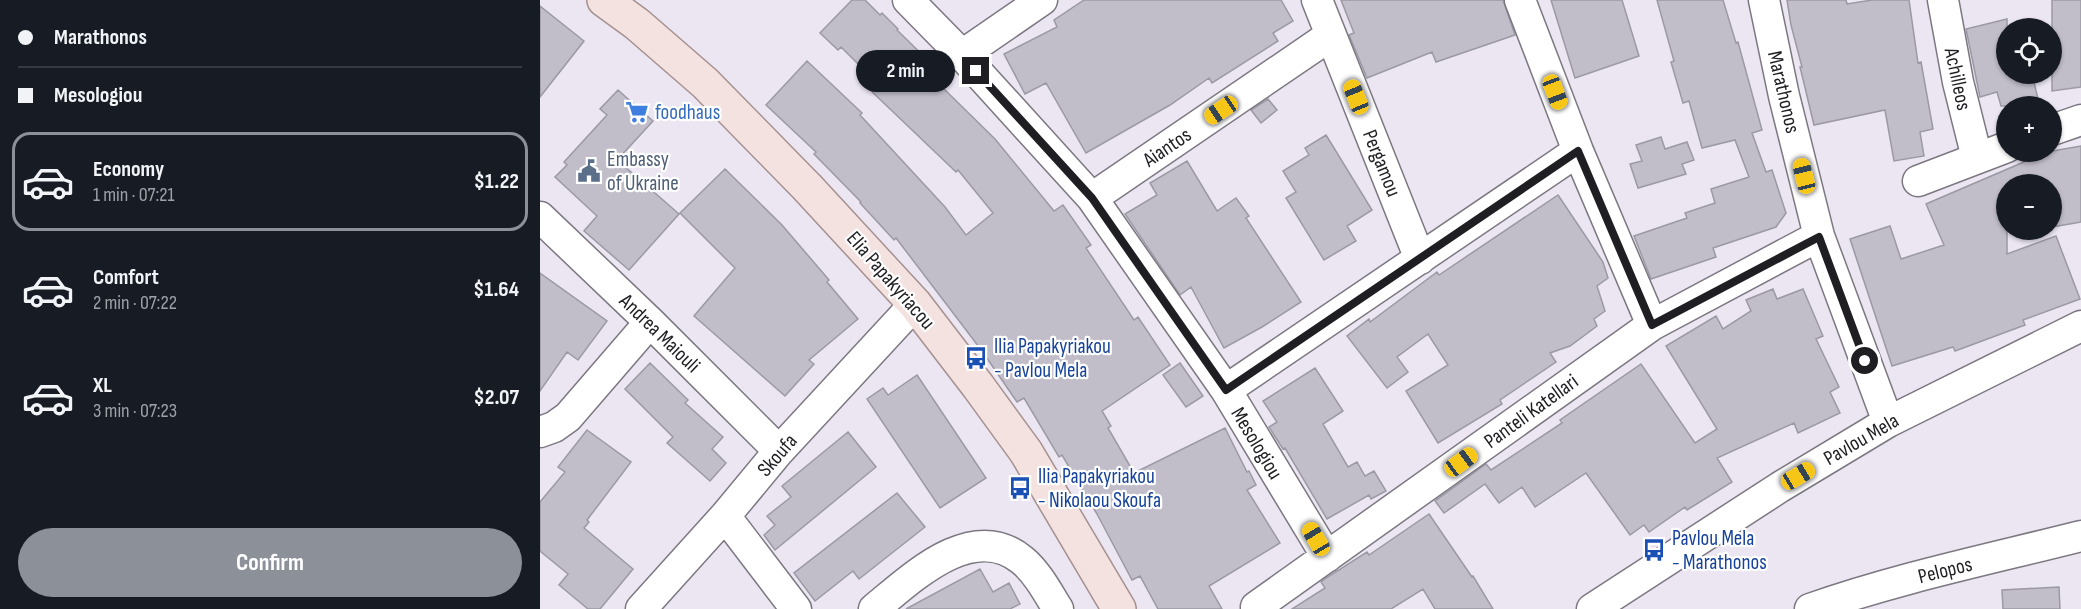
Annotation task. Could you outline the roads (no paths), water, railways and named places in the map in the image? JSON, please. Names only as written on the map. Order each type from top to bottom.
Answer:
[{"type":"main road","name":"Elia Papakyriacou","points":[[604,0],[637,24],[705,83],[807,187],[915,304],[1026,452],[1119,609]]},
{"type":"street","name":"Mesologiou","points":[[908,0],[962,55],[1092,198],[1226,390],[1327,558]]},
{"type":"street","points":[[962,55],[1042,0]]},
{"type":"street","name":"Pergamou","points":[[1317,0],[1420,259]]},
{"type":"street","points":[[1520,0],[1578,151],[1652,325]]},
{"type":"street","name":"Marathonos","points":[[1764,0],[1784,96],[1819,237],[1888,422]]},
{"type":"street","name":"Achilleos","points":[[1943,0],[1958,82],[1977,158]]},
{"type":"street","name":"Aiantos","points":[[1092,198],[1331,35]]},
{"type":"street","points":[[2062,127],[2081,120]]},
{"type":"street","points":[[1226,390],[1578,151]]},
{"type":"street","points":[[1918,181],[1996,151]]},
{"type":"street","name":"Andrea Maiouli","points":[[540,217],[780,451]]},
{"type":"street","name":"Panteli Katellari","points":[[1257,607],[1652,325],[1819,237]]},
{"type":"street","name":"Skoufa","points":[[640,609],[725,516],[780,451],[915,304]]},
{"type":"street","points":[[540,432],[554,427],[568,417],[650,322]]},
{"type":"street","points":[[2081,326],[2081,332]]},
{"type":"street","name":"Pavlou Mela","points":[[1592,609],[1780,487],[1888,422],[2081,326]]},
{"type":"street","points":[[725,516],[796,609]]},
{"type":"street","name":"Pelopos","points":[[1810,609],[1858,601],[2081,536]]},
{"type":"street","points":[[874,609],[911,579],[953,552],[986,547],[1010,553],[1022,560],[1031,569],[1058,609]]},
{"type":"place","name":"foodhaus","points":[[637,112]]},
{"type":"place","name":"Embassy of Ukraine","points":[[589,171]]},
{"type":"place","name":"Ilia Papakyriakou - Pavlou Mela","points":[[976,358]]},
{"type":"place","name":"Ilia Papakyriakou - Nikolaou Skoufa","points":[[1020,488]]},
{"type":"place","name":"Pavlou Mela - Marathonos","points":[[1654,550]]}]
